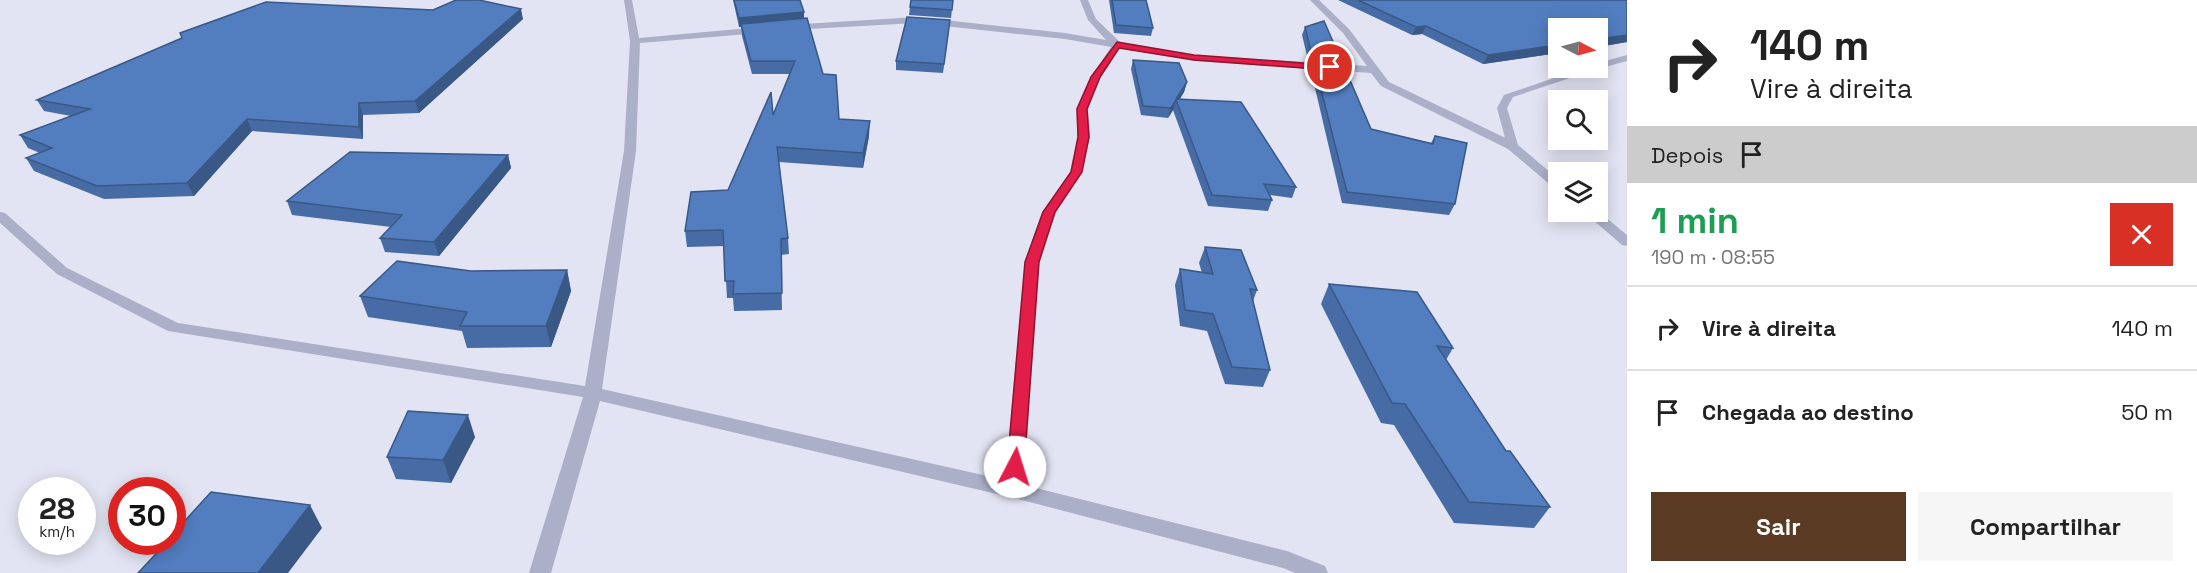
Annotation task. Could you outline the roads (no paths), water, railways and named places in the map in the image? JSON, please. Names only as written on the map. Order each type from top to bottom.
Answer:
[{"type":"street","points":[[540,573],[593,393],[630,151],[635,41],[628,0]]},
{"type":"street","points":[[1084,0],[1086,10],[1094,24],[1117,45]]},
{"type":"street","points":[[1314,0],[1346,31],[1377,70],[1385,84],[1512,146],[1548,177]]},
{"type":"street","points":[[780,28],[916,20],[996,26],[1194,58],[1377,70]]},
{"type":"street","points":[[635,41],[769,29]]},
{"type":"street","points":[[1014,490],[1032,262],[1049,212],[1076,172],[1084,137],[1082,109],[1096,77],[1117,45]]},
{"type":"street","points":[[1608,63],[1627,58]]},
{"type":"street","points":[[1512,146],[1502,108],[1509,95],[1561,78]]},
{"type":"street","points":[[0,216],[62,271],[174,327],[593,393],[1014,490],[1287,560],[1317,573]]},
{"type":"street","points":[[1603,222],[1627,242]]}]
